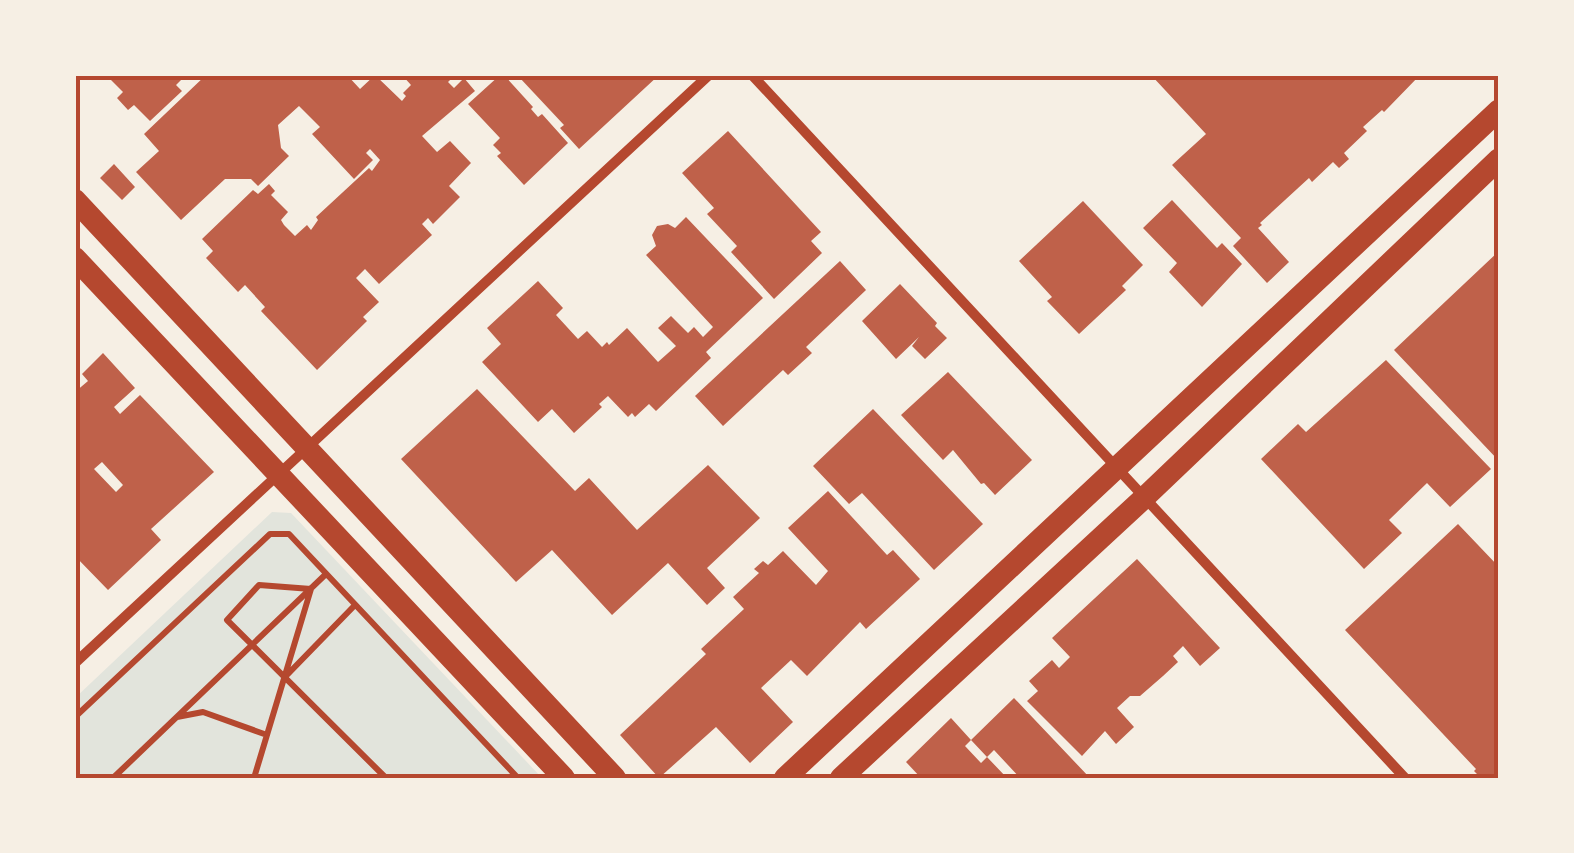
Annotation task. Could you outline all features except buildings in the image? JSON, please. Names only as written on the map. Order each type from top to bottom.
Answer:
[{"type":"main road","points":[[785,778],[1499,110]]},
{"type":"main road","points":[[841,778],[1499,159]]},
{"type":"main road","points":[[75,200],[615,778]]},
{"type":"main road","points":[[75,258],[564,778]]},
{"type":"street","points":[[75,663],[709,75]]},
{"type":"street","points":[[752,75],[1405,778]]},
{"type":"path","points":[[75,717],[270,534],[288,534],[518,778]]},
{"type":"path","points":[[113,778],[326,574]]},
{"type":"path","points":[[311,589],[259,585],[228,620],[386,778]]},
{"type":"path","points":[[254,778],[311,589]]},
{"type":"path","points":[[284,678],[355,605]]},
{"type":"path","points":[[176,717],[203,712],[267,735]]},
{"type":"shaded area","points":[[272,512],[291,513],[542,778],[75,778],[75,698]]}]
